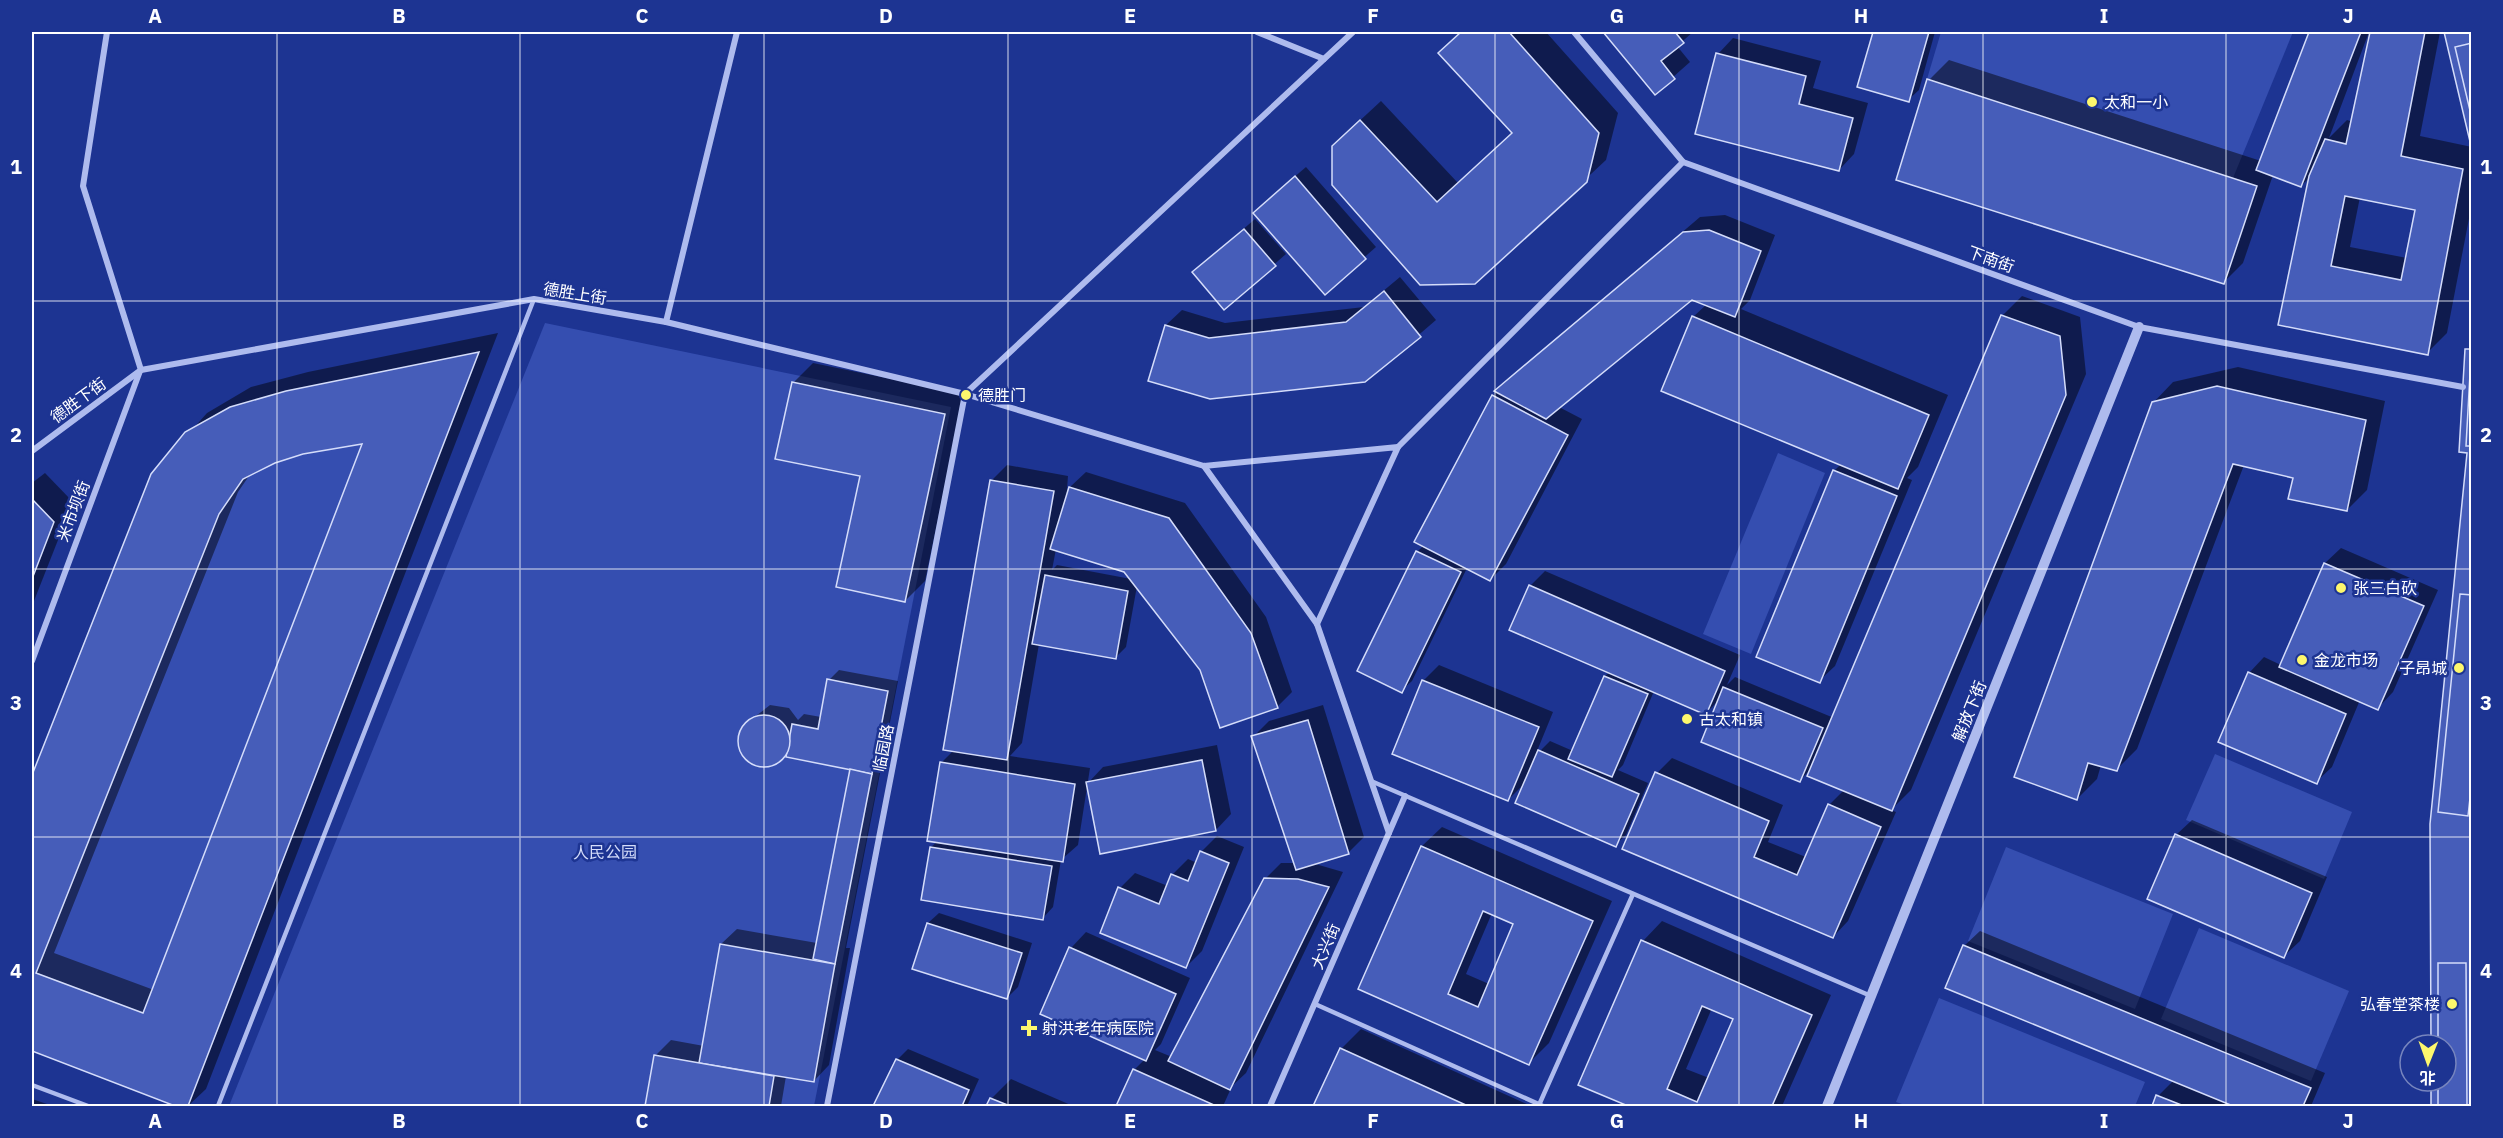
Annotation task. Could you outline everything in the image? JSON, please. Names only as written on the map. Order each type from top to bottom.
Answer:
[{"type":"street","points":[[107,32],[83,186],[141,370]]},
{"type":"street","points":[[666,322],[737,32]]},
{"type":"street","points":[[1257,32],[1324,59]]},
{"type":"street","points":[[965,394],[1353,32]]},
{"type":"street","points":[[1317,624],[1398,447],[1683,162],[1574,32]]},
{"type":"street","name":"下南街","points":[[1683,162],[2139,327],[2463,387]]},
{"type":"street","name":"德胜上街","points":[[141,370],[534,299],[666,322],[965,394],[1204,466]]},
{"type":"street","name":"解放下街","points":[[1827,1107],[2139,327]]},
{"type":"street","name":"德胜下街","points":[[32,451],[141,370]]},
{"type":"street","name":"米市坝街","points":[[32,661],[141,370]]},
{"type":"street","name":"临园路","points":[[827,1107],[965,394]]},
{"type":"street","points":[[1389,833],[1317,624],[1204,466],[1398,447]]},
{"type":"street","name":"大兴街","points":[[1270,1107],[1405,796]]},
{"type":"lane","points":[[218,1107],[534,299]]},
{"type":"lane","points":[[1371,781],[1871,996]]},
{"type":"lane","points":[[1315,1004],[1541,1106],[1633,894]]},
{"type":"lane","points":[[32,1085],[88,1107]]},
{"type":"green space","points":[[1941,32],[2293,32],[2233,178],[1927,79]]},
{"type":"green space","name":"人民公园","points":[[545,323],[951,407],[814,1106],[229,1106]]},
{"type":"green space","points":[[362,444],[143,1013],[36,973],[219,514],[230,496],[243,479],[254,471],[283,459]]},
{"type":"green space","points":[[1778,453],[1825,473],[1751,654],[1703,634]]},
{"type":"green space","points":[[2215,754],[2352,812],[2324,879],[2186,820]]},
{"type":"green space","points":[[2006,847],[2173,914],[2135,1009],[1968,941]]},
{"type":"green space","points":[[2199,928],[2349,991],[2311,1081],[2161,1019]]},
{"type":"green space","points":[[1939,998],[2145,1082],[2135,1106],[1908,1106],[1896,1102]]},
{"type":"building","points":[[1461,32],[1509,32],[1599,133],[1587,182],[1475,284],[1420,285],[1332,185],[1332,146],[1360,120],[1437,202],[1512,133],[1438,53]]},
{"type":"building","points":[[1603,32],[1675,32],[1684,43],[1661,61],[1675,79],[1655,95]]},
{"type":"building","points":[[1873,32],[1929,32],[1909,102],[1857,87]]},
{"type":"building","points":[[2309,32],[2361,32],[2301,187],[2256,170]]},
{"type":"building","points":[[2370,32],[2425,32],[2401,156],[2463,169],[2428,355],[2278,325],[2309,176],[2325,139],[2346,144]],"holes":[[[2345,196],[2415,210],[2401,280],[2331,266]]]},
{"type":"building","points":[[2444,32],[2472,32],[2472,150]]},
{"type":"building","points":[[2472,43],[2472,119],[2455,47]]},
{"type":"building","points":[[1716,53],[1806,76],[1799,104],[1853,118],[1839,171],[1695,134]]},
{"type":"building","points":[[1927,79],[2257,186],[2224,284],[1896,180]]},
{"type":"building","points":[[1295,176],[1366,259],[1325,295],[1253,213]]},
{"type":"building","points":[[1244,229],[1276,266],[1224,310],[1192,272]]},
{"type":"building","points":[[1709,230],[1761,251],[1735,317],[1692,300],[1546,419],[1494,391],[1683,232]]},
{"type":"building","points":[[1384,291],[1421,337],[1365,382],[1210,399],[1148,381],[1165,325],[1209,338],[1346,322]]},
{"type":"building","points":[[2001,315],[2060,336],[2066,395],[1892,811],[1807,776]]},
{"type":"building","points":[[1692,316],[1929,415],[1898,489],[1661,391]]},
{"type":"building","name":"子昂城","points":[[2465,349],[2472,349],[2472,1106],[2431,1106],[2431,1093],[2458,1093],[2458,1033],[2431,1033],[2430,824],[2467,453],[2459,452]]},
{"type":"building","points":[[479,352],[188,1106],[175,1106],[32,1051],[32,775],[151,474],[185,432],[230,407],[286,391]],"holes":[[[362,444],[143,1013],[36,973],[219,514],[243,479],[275,463],[303,454]]]},
{"type":"building","points":[[2471,356],[2472,446],[2466,446]]},
{"type":"building","points":[[792,382],[945,414],[905,602],[836,587],[860,476],[775,459]]},
{"type":"building","points":[[2217,386],[2366,420],[2347,511],[2288,499],[2293,478],[2233,464],[2117,771],[2088,763],[2077,800],[2014,777],[2152,402]]},
{"type":"building","points":[[1492,395],[1568,435],[1490,581],[1414,542]]},
{"type":"building","points":[[1833,470],[1897,496],[1820,683],[1756,657]]},
{"type":"building","points":[[990,480],[1054,491],[1007,760],[943,750]]},
{"type":"building","points":[[1069,487],[1169,518],[1251,633],[1278,708],[1220,728],[1200,670],[1124,572],[1050,549]]},
{"type":"building","points":[[32,499],[54,522],[32,579]]},
{"type":"building","points":[[1416,551],[1461,572],[1402,693],[1357,671]]},
{"type":"building","points":[[2324,563],[2424,606],[2378,710],[2279,667]]},
{"type":"building","points":[[1045,575],[1128,591],[1116,659],[1032,644]]},
{"type":"building","points":[[1529,585],[1725,671],[1706,715],[1509,630]]},
{"type":"building","points":[[2460,594],[2472,595],[2472,780],[2468,816],[2438,812]]},
{"type":"building","points":[[2248,672],[2346,714],[2317,784],[2218,742]]},
{"type":"building","points":[[1604,676],[1648,694],[1612,777],[1568,759]]},
{"type":"building","points":[[827,679],[888,691],[872,774],[786,757],[792,724],[818,729]]},
{"type":"building","points":[[1422,680],[1539,727],[1508,801],[1392,754]]},
{"type":"building","points":[[1723,687],[1823,728],[1800,782],[1701,742]]},
{"type":"building","points":[[764,715],[774,717],[782,723],[788,731],[790,741],[788,751],[782,759],[774,765],[764,767],[754,765],[746,759],[740,751],[738,741],[740,731],[746,723],[754,717]]},
{"type":"building","points":[[1308,720],[1349,854],[1296,870],[1251,736]]},
{"type":"building","points":[[1538,750],[1639,794],[1616,847],[1515,803]]},
{"type":"building","points":[[1202,760],[1216,831],[1100,854],[1086,782]]},
{"type":"building","points":[[940,762],[1075,784],[1063,862],[927,841]]},
{"type":"building","points":[[850,769],[872,774],[835,964],[813,959]]},
{"type":"building","points":[[1655,772],[1769,821],[1754,857],[1797,875],[1828,804],[1881,827],[1833,938],[1622,849]]},
{"type":"building","points":[[2175,834],[2312,893],[2284,958],[2147,899]]},
{"type":"building","points":[[1421,846],[1593,921],[1529,1065],[1358,989]],"holes":[[[1483,911],[1513,924],[1478,1007],[1448,994]]]},
{"type":"building","points":[[930,847],[1052,866],[1043,920],[921,900]]},
{"type":"building","points":[[1200,851],[1229,863],[1186,968],[1100,933],[1118,887],[1159,904],[1171,874],[1188,881]]},
{"type":"building","points":[[1264,878],[1298,879],[1329,887],[1230,1090],[1168,1061]]},
{"type":"building","points":[[927,923],[1022,953],[1007,999],[912,969]]},
{"type":"building","points":[[1641,940],[1812,1015],[1772,1106],[1628,1106],[1578,1085]],"holes":[[[1702,1006],[1733,1019],[1697,1102],[1667,1089]]]},
{"type":"building","points":[[720,944],[835,964],[814,1082],[699,1063]]},
{"type":"building","points":[[1963,945],[2311,1088],[2303,1106],[2233,1106],[1945,988]]},
{"type":"building","points":[[1069,947],[1176,994],[1146,1061],[1040,1014]]},
{"type":"building","name":"弘春堂茶楼","points":[[2438,963],[2466,963],[2467,1106],[2438,1106],[2438,1093],[2458,1093],[2458,1033],[2438,1033]]},
{"type":"building","points":[[1340,1048],[1468,1106],[1313,1106]]},
{"type":"building","points":[[654,1055],[774,1076],[769,1106],[645,1106]]},
{"type":"building","points":[[896,1059],[969,1090],[962,1106],[873,1106]]},
{"type":"building","points":[[1133,1069],[1214,1105],[1116,1106]]},
{"type":"building","points":[[2156,1095],[2184,1106],[2152,1106]]},
{"type":"building","points":[[990,1098],[1010,1106],[986,1106]]},
{"type":"place","name":"太和一小","points":[[2092,102]]},
{"type":"place","name":"德胜门","points":[[966,395]]},
{"type":"place","name":"张三白砍","points":[[2341,588]]},
{"type":"place","name":"金龙市场","points":[[2302,660]]},
{"type":"place","name":"子昂城","points":[[2459,668]]},
{"type":"place","name":"古太和镇","points":[[1687,719]]},
{"type":"place","name":"弘春堂茶楼","points":[[2452,1004]]},
{"type":"place","name":"射洪老年病医院","points":[[1029,1028]]}]
